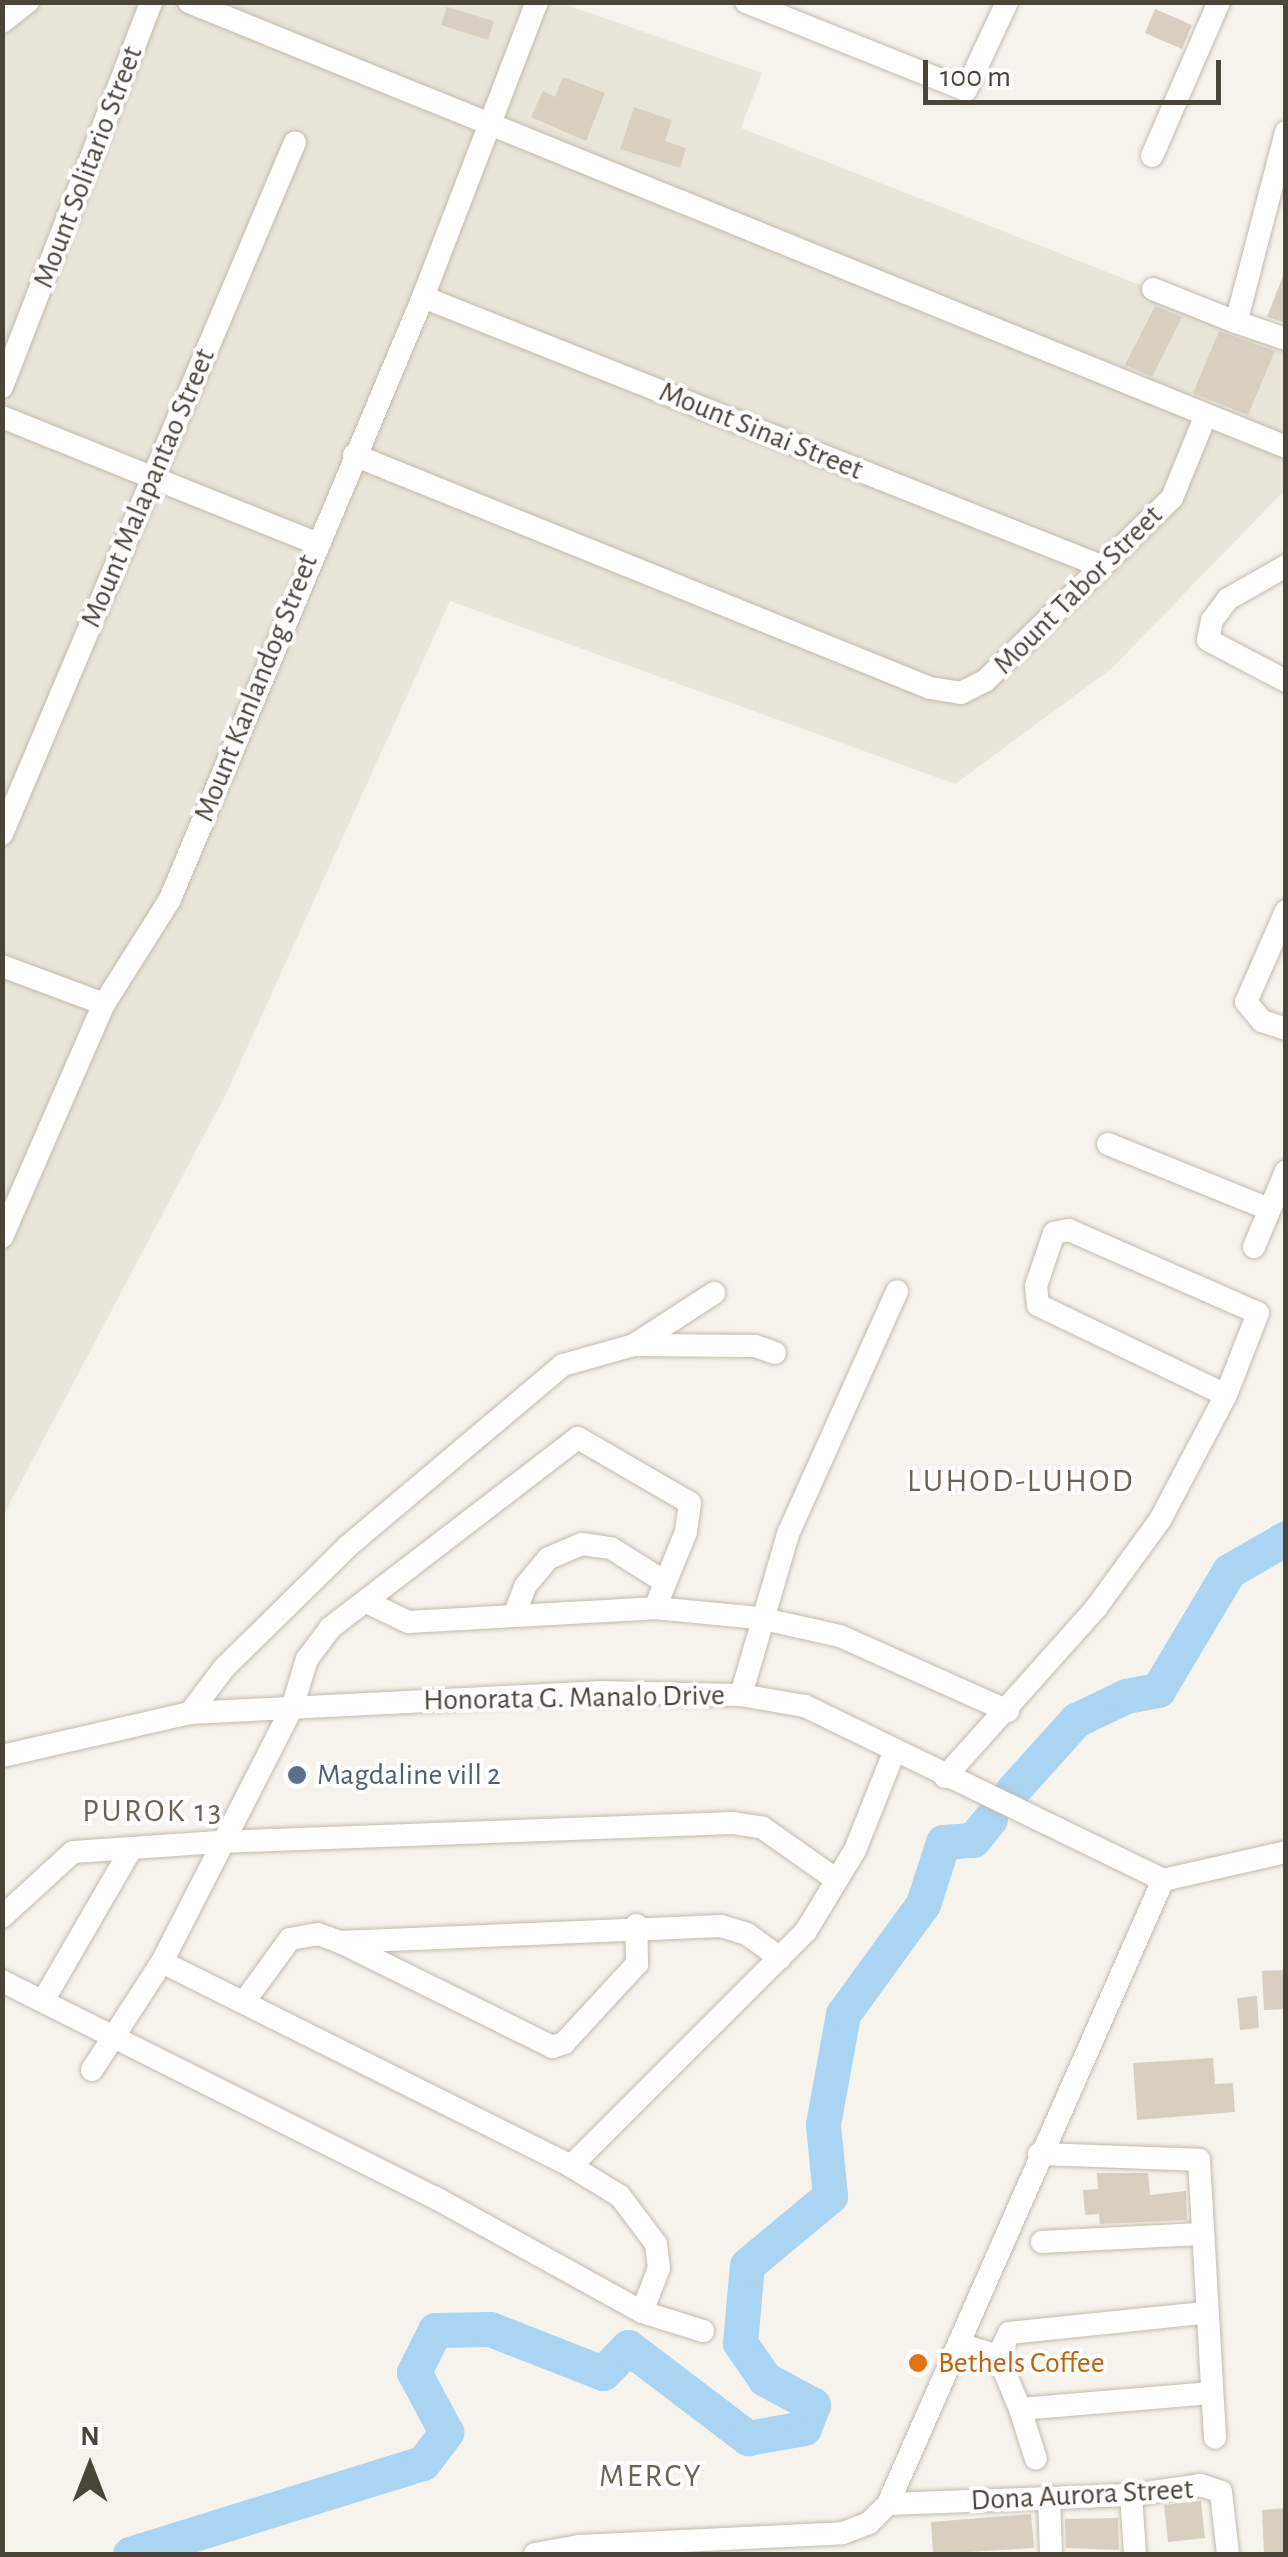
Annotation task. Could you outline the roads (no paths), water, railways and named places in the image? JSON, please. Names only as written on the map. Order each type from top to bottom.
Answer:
[{"type":"street","points":[[2,22],[28,2]]},
{"type":"street","name":"Mount Solitario Street","points":[[2,388],[151,2]]},
{"type":"street","points":[[189,2],[490,130],[1286,447]]},
{"type":"street","name":"Mount Kanlandog Street","points":[[2,1237],[104,1004],[170,899],[316,542],[423,297],[536,2]]},
{"type":"street","points":[[746,2],[966,90],[1007,2]]},
{"type":"street","points":[[1152,156],[1218,2]]},
{"type":"street","points":[[1236,322],[1286,132]]},
{"type":"street","name":"Mount Malapantao Street","points":[[2,834],[295,142]]},
{"type":"street","points":[[1153,289],[1286,340]]},
{"type":"street","name":"Mount Sinai Street","points":[[423,297],[1098,565]]},
{"type":"street","name":"Mount Tabor Street","points":[[354,455],[930,688],[960,693],[985,682],[1098,565],[1172,498],[1205,417]]},
{"type":"street","points":[[2,418],[316,542]]},
{"type":"street","points":[[1286,566],[1228,599],[1212,620],[1208,640],[1286,681]]},
{"type":"street","points":[[1284,921],[1246,1002],[1262,1021],[1286,1028]]},
{"type":"street","points":[[2,966],[104,1004]]},
{"type":"street","points":[[1108,1144],[1269,1210]]},
{"type":"street","points":[[1254,1246],[1283,1182]]},
{"type":"street","points":[[945,1776],[1008,1710],[1160,1520],[1226,1395],[1258,1313],[1068,1230],[1054,1233],[1036,1286],[1038,1305],[1226,1395]]},
{"type":"street","points":[[741,1695],[760,1618],[788,1534],[897,1291]]},
{"type":"street","points":[[634,1345],[714,1293]]},
{"type":"street","points":[[190,1712],[224,1668],[348,1546],[549,1377],[597,1352],[634,1345],[754,1346],[776,1354]]},
{"type":"street","points":[[92,2070],[162,1962],[219,1842],[292,1708],[307,1659],[330,1628],[578,1438],[690,1502],[690,1521],[656,1608]]},
{"type":"street","points":[[516,1613],[526,1585],[549,1558],[582,1544],[611,1548],[665,1582]]},
{"type":"street","points":[[367,1602],[408,1622],[656,1608],[760,1618],[840,1636],[1008,1710]]},
{"type":"street","name":"Honorata G. Manalo Drive","points":[[2,1756],[190,1712],[598,1692],[741,1695],[805,1706],[1164,1880]]},
{"type":"street","points":[[571,2166],[806,1931],[834,1878],[855,1850],[895,1750]]},
{"type":"street","points":[[2,1917],[72,1852],[219,1842],[732,1823],[763,1828],[834,1878]]},
{"type":"street","points":[[43,2001],[131,1848]]},
{"type":"street","points":[[535,2554],[765,2548],[869,2523],[888,2504],[1039,2154],[1164,1880],[1286,1852]]},
{"type":"street","points":[[340,1942],[636,1926],[734,1928],[780,1958]]},
{"type":"street","points":[[244,2002],[290,1939],[318,1934],[552,2047],[564,2043],[637,1964],[636,1926]]},
{"type":"street","points":[[162,1962],[571,2166],[620,2196],[656,2244],[659,2268],[642,2312]]},
{"type":"street","points":[[2,1981],[434,2197],[642,2312],[703,2331]]},
{"type":"street","points":[[1039,2154],[1199,2160],[1204,2314],[1215,2438]]},
{"type":"street","points":[[1042,2242],[1200,2234]]},
{"type":"street","points":[[1036,2459],[998,2356],[1009,2333],[1204,2314]]},
{"type":"street","points":[[959,2344],[998,2356]]},
{"type":"street","points":[[1020,2409],[1212,2393]]},
{"type":"street","name":"Dona Aurora Street","points":[[888,2504],[1131,2495],[1200,2485],[1221,2492],[1227,2550]]},
{"type":"street","points":[[1131,2495],[1135,2554]]},
{"type":"street","points":[[1049,2497],[1051,2554]]},
{"type":"waterway","points":[[1012,1791],[1076,1720],[1126,1696],[1158,1690],[1229,1571],[1286,1538]]},
{"type":"waterway","points":[[130,2554],[423,2463],[446,2432],[414,2372],[435,2330],[490,2329],[603,2373],[628,2347],[748,2438],[804,2428],[813,2405],[765,2379],[740,2343],[747,2265],[830,2196],[823,2124],[843,2014],[923,1904],[943,1842],[973,1840],[990,1819]]},
{"type":"place","name":"Magdaline vill 2","points":[[297,1775]]},
{"type":"place","name":"Bethels Coffee","points":[[918,2363]]},
{"type":"district","name":"LUHOD-LUHOD","points":[[1021,1481]]},
{"type":"district","name":"PUROK 13","points":[[153,1811]]},
{"type":"district","name":"MERCY","points":[[651,2476]]}]
